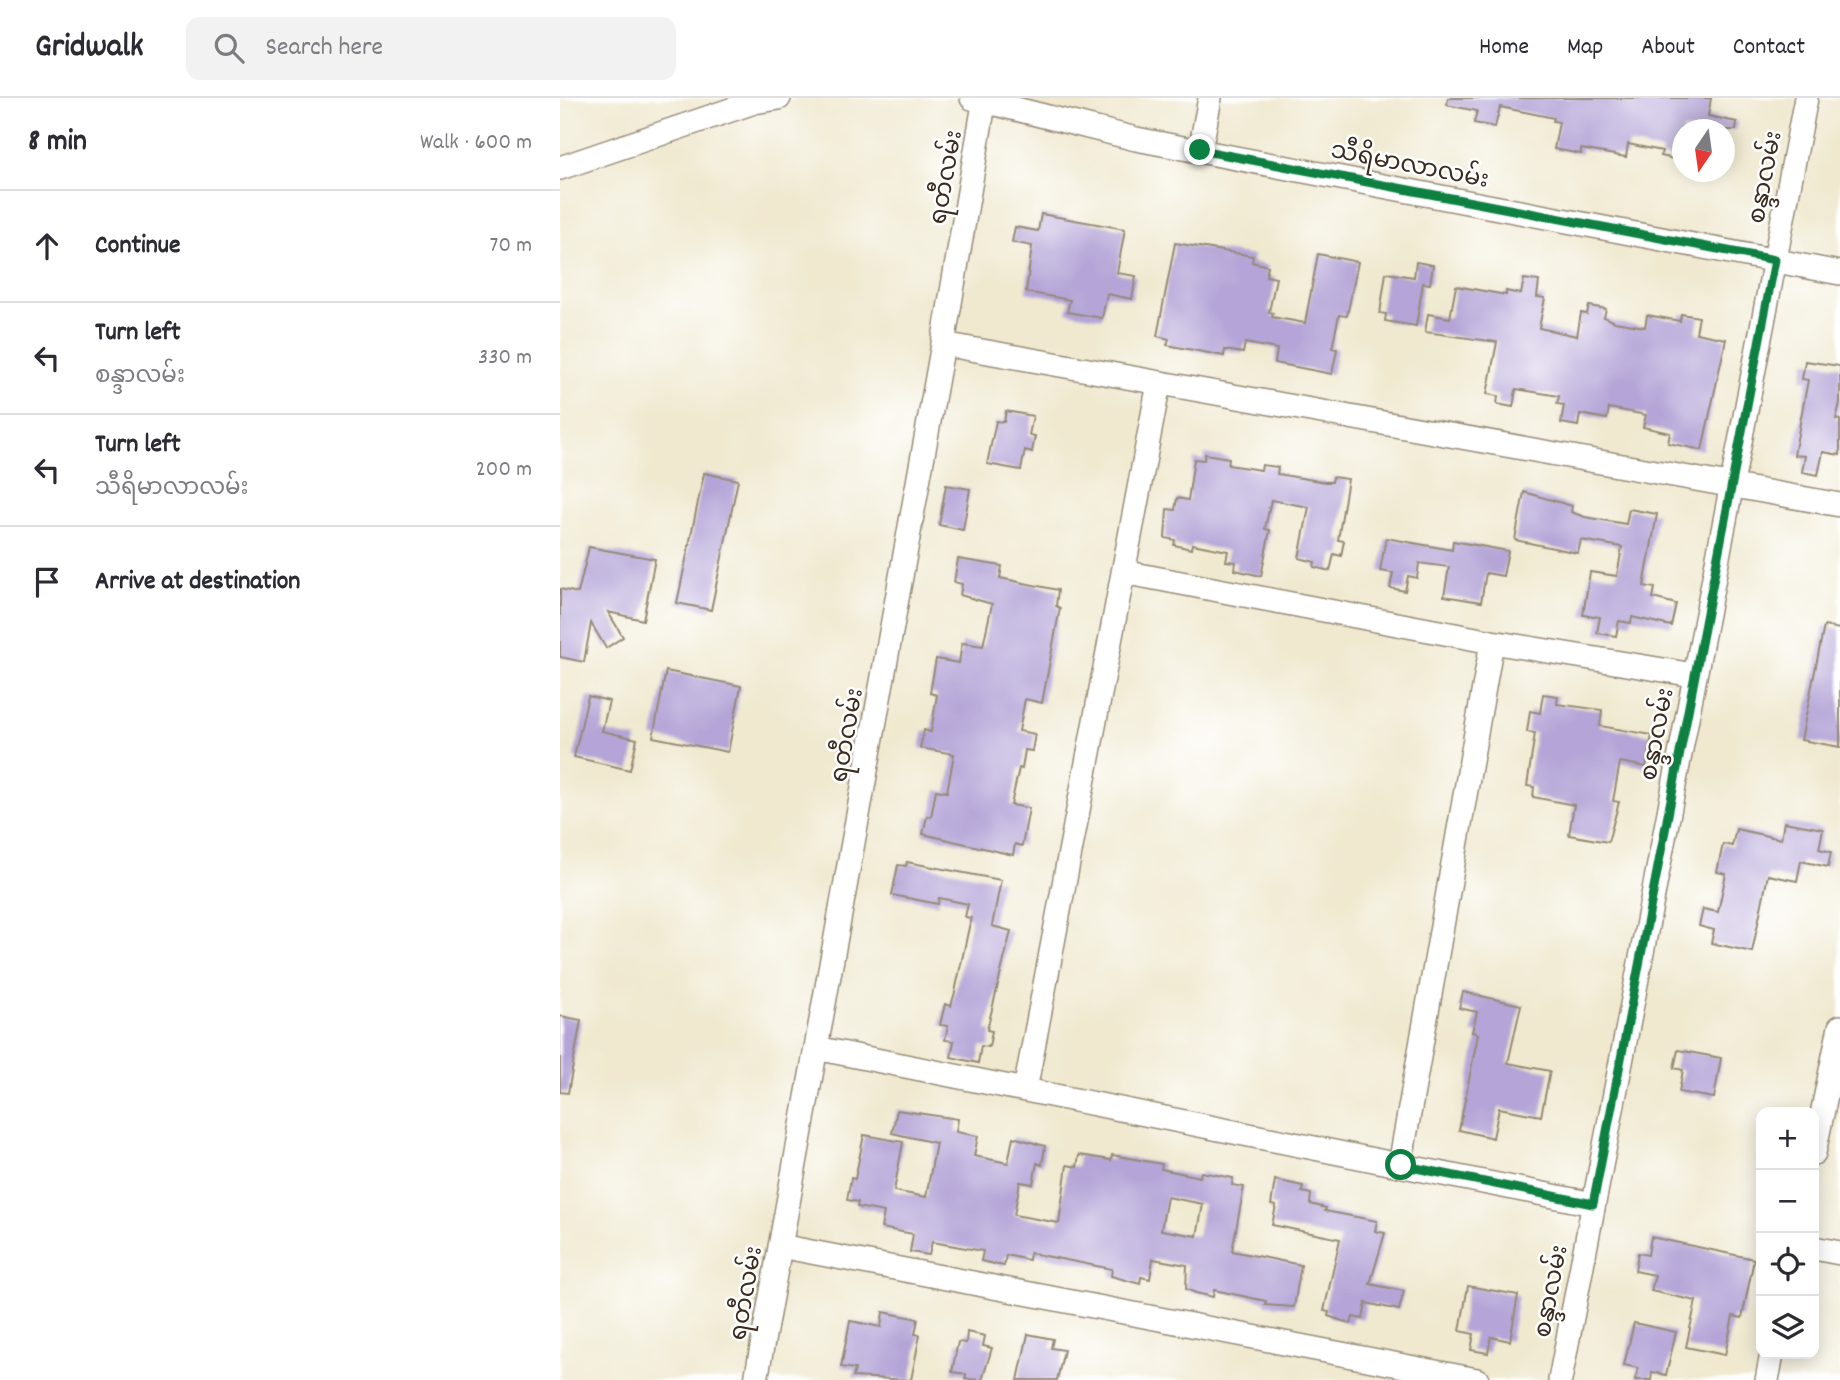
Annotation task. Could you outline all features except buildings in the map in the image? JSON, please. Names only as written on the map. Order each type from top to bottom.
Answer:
[{"type":"street","points":[[560,169],[754,102],[779,98]]},
{"type":"street","points":[[1200,150],[1210,98]]},
{"type":"street","name":"စန္ဒာလမ်း","points":[[1559,1380],[1806,98]]},
{"type":"street","name":"သီရိမာလာလမ်း","points":[[980,99],[1019,112],[1200,150],[1840,273]]},
{"type":"street","name":"ရတီလမ်း","points":[[756,1380],[943,344],[980,99]]},
{"type":"street","points":[[943,344],[1840,505]]},
{"type":"street","points":[[1025,1090],[1160,383]]},
{"type":"street","points":[[1124,572],[1492,642],[1694,676]]},
{"type":"street","points":[[1401,1165],[1492,642]]},
{"type":"street","points":[[1819,1129],[1840,1027]]},
{"type":"street","points":[[816,1048],[1593,1204]]},
{"type":"street","points":[[780,1246],[1477,1380]]},
{"type":"street","points":[[1819,1249],[1840,1253]]},
{"type":"street","points":[[1766,1380],[1771,1359]]},
{"type":"route","points":[[1200,150],[1775,260],[1593,1204],[1401,1165]]}]
